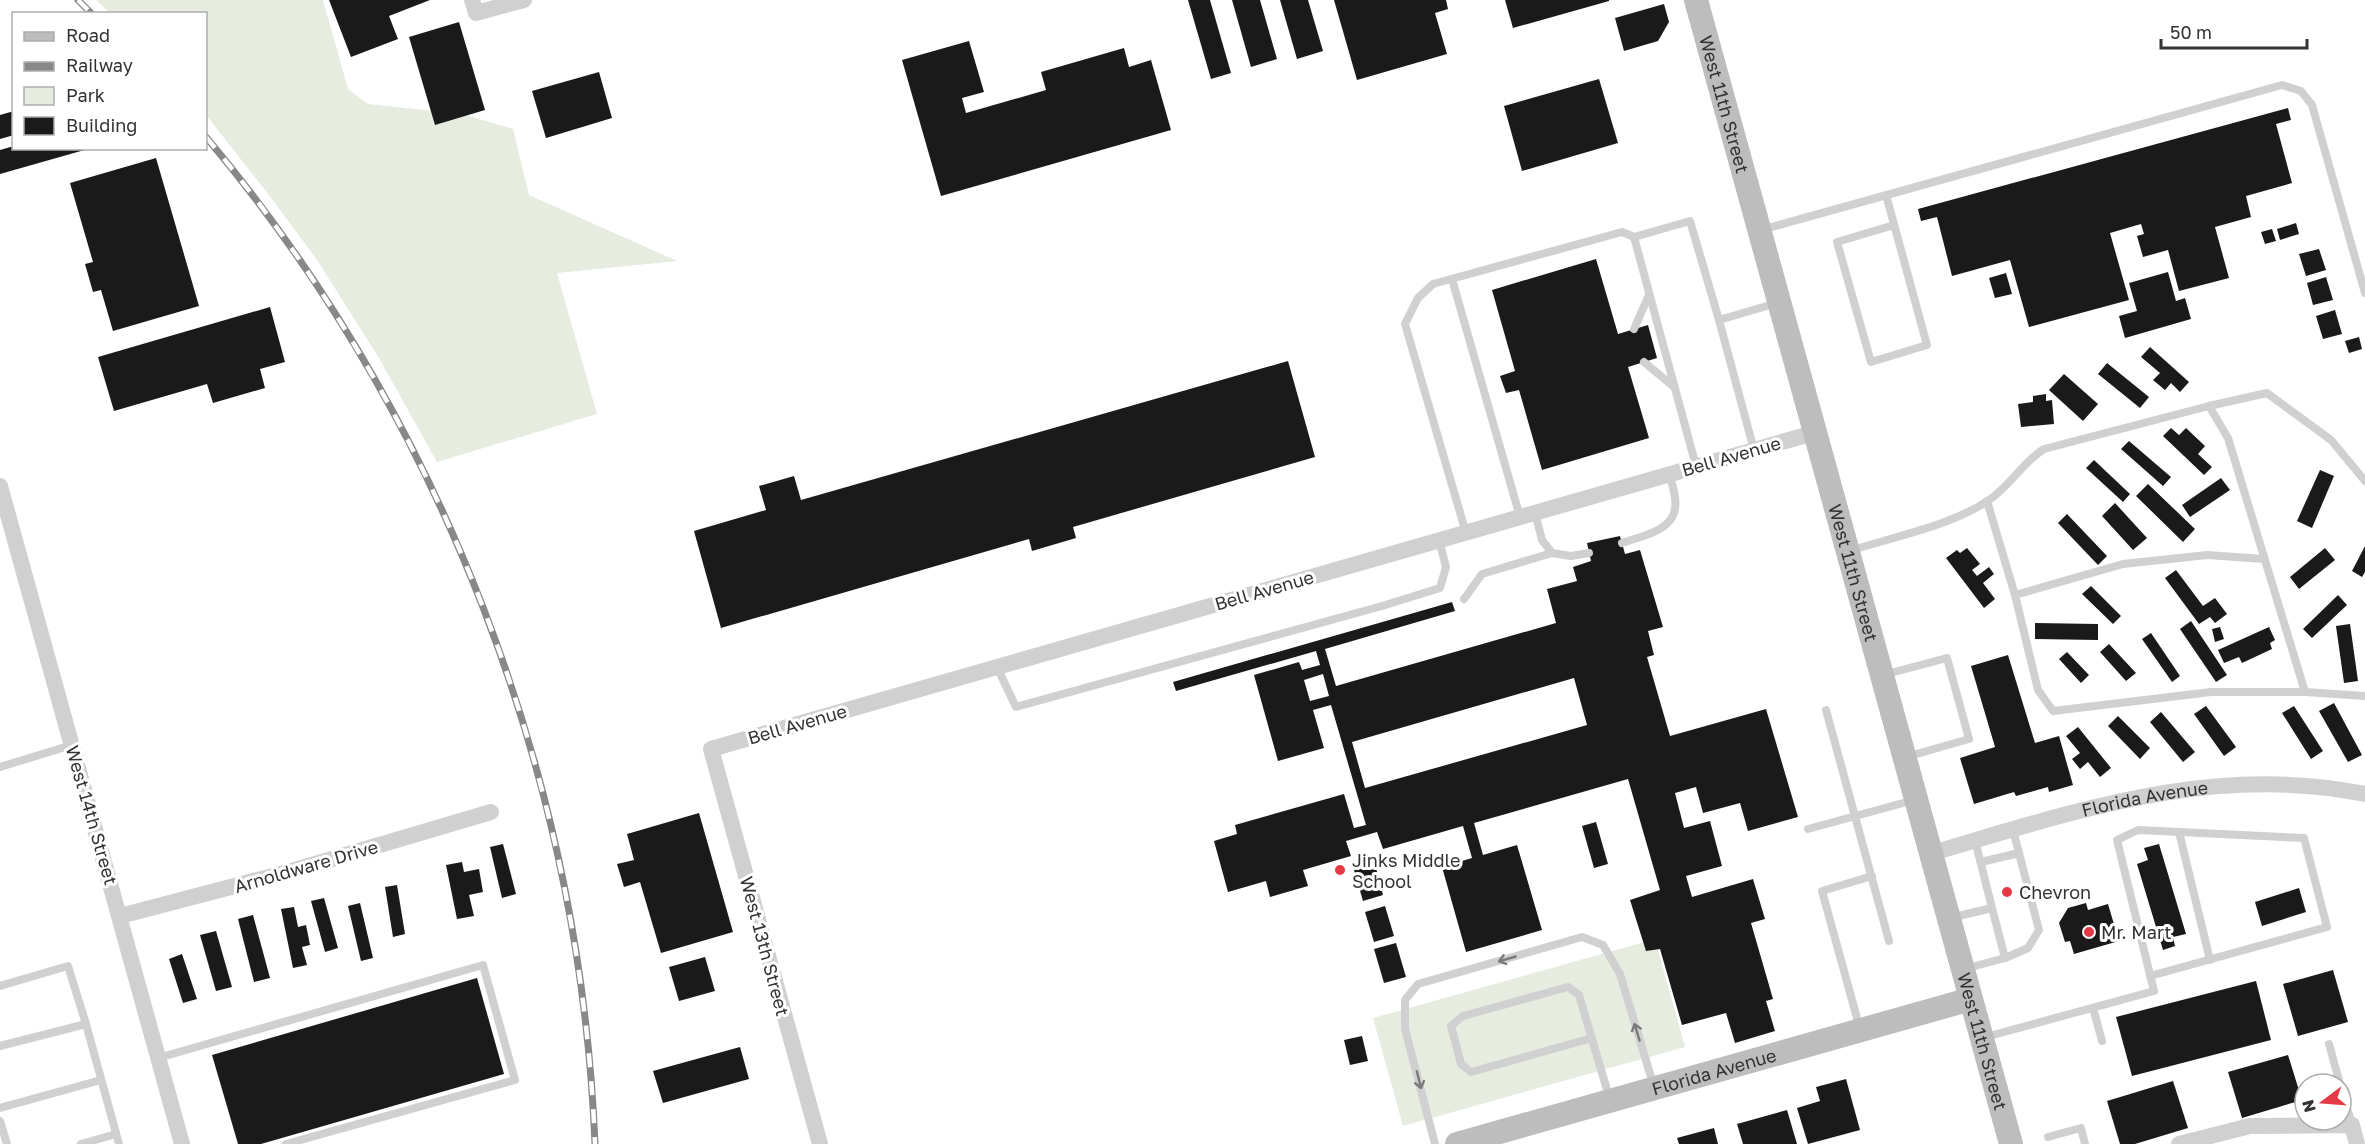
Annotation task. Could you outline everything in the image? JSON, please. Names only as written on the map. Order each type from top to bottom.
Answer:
[{"type":"main road","name":"West 11th Street","points":[[1696,0],[1817,432],[2011,1144]]},
{"type":"main road","name":"Florida Avenue","points":[[1460,1144],[1971,999]]},
{"type":"street","points":[[474,6],[524,0]]},
{"type":"street","name":"Bell Avenue","points":[[711,749],[1817,432]]},
{"type":"street","name":"West 14th Street","points":[[0,486],[182,1144]]},
{"type":"street","name":"West 13th Street","points":[[711,749],[820,1144]]},
{"type":"street","name":"Florida Avenue","points":[[1932,853],[2120,801],[2222,784],[2304,785],[2365,794]]},
{"type":"street","name":"Arnoldware Drive","points":[[120,916],[288,872],[491,812]]},
{"type":"street","points":[[2179,1144],[2250,1126],[2293,1126]]},
{"type":"street","points":[[2353,1129],[2357,1144]]},
{"type":"lane","points":[[1760,230],[2282,85],[2301,91],[2313,105],[2365,293]]},
{"type":"lane","points":[[1886,195],[1927,345],[1871,362],[1838,242],[1894,225]]},
{"type":"lane","points":[[1466,533],[1405,324],[1418,298],[1433,284],[1622,232],[1634,237],[1690,221],[1754,450]]},
{"type":"lane","points":[[1634,237],[1696,466]]},
{"type":"lane","points":[[1452,279],[1528,515],[1552,553]]},
{"type":"lane","points":[[1634,330],[1649,295]]},
{"type":"lane","points":[[1719,320],[1780,302]]},
{"type":"lane","points":[[1644,362],[1675,387]]},
{"type":"lane","points":[[1849,551],[1955,517],[1987,501],[2004,488],[2036,454],[2044,449],[2267,393],[2331,440],[2365,481]]},
{"type":"lane","points":[[2210,406],[2228,438],[2305,692]]},
{"type":"lane","points":[[1622,543],[1660,529],[1672,520],[1676,506],[1670,474]]},
{"type":"lane","points":[[1987,501],[2015,595],[2038,690],[2053,711],[2211,692],[2305,692],[2365,696]]},
{"type":"lane","points":[[997,667],[1016,707],[1382,606],[1440,588],[1446,567],[1439,540]]},
{"type":"lane","points":[[1464,599],[1482,574],[1552,553],[1570,556],[1589,553]]},
{"type":"lane","points":[[2015,595],[2123,564],[2207,555],[2264,559]]},
{"type":"lane","points":[[1883,676],[1947,658],[1958,698],[1969,739],[1905,757]]},
{"type":"lane","points":[[1826,710],[1889,941]]},
{"type":"lane","points":[[0,766],[72,745]]},
{"type":"lane","points":[[1808,829],[1917,799]]},
{"type":"lane","points":[[1963,969],[2005,958],[2028,948],[2039,930],[2013,830]]},
{"type":"lane","points":[[1982,1038],[2154,991],[2150,976],[2117,840],[2138,830],[2304,838],[2327,927],[2150,976]]},
{"type":"lane","points":[[2179,832],[2210,960]]},
{"type":"lane","points":[[1975,840],[1990,890],[1992,908],[2005,958]]},
{"type":"lane","points":[[1981,862],[2019,853]]},
{"type":"lane","points":[[1860,1030],[1822,891],[1872,876]]},
{"type":"lane","points":[[2016,884],[2026,881]]},
{"type":"lane","points":[[1949,918],[1992,908]]},
{"type":"lane","points":[[1436,1144],[1405,1029],[1405,1000],[1418,984],[1582,937],[1603,945],[1620,974],[1654,1088]]},
{"type":"lane","points":[[158,1059],[483,965],[514,1080],[286,1144]]},
{"type":"lane","points":[[0,986],[69,966],[119,1144]]},
{"type":"lane","points":[[1592,1038],[1471,1072],[1461,1064],[1451,1026],[1463,1016],[1568,987],[1579,995],[1592,1038],[1610,1100]]},
{"type":"lane","points":[[2093,1008],[2102,1041]]},
{"type":"lane","points":[[0,1046],[86,1024]]},
{"type":"lane","points":[[2329,1044],[2337,1072]]},
{"type":"lane","points":[[0,1108],[101,1080]]},
{"type":"lane","points":[[0,1121],[7,1144]]},
{"type":"lane","points":[[2048,1137],[2081,1128],[2085,1144]]},
{"type":"lane","points":[[81,1144],[116,1134]]},
{"type":"green space","points":[[96,0],[323,0],[348,89],[368,104],[462,114],[513,129],[529,195],[677,261],[557,273],[597,414],[437,462],[379,358],[317,260],[207,116],[207,12],[109,12]]},
{"type":"green space","points":[[1655,939],[1685,1047],[1403,1126],[1373,1018]]},
{"type":"building","points":[[329,0],[430,0],[389,16],[398,39],[351,57]]},
{"type":"building","points":[[1188,0],[1210,0],[1231,73],[1211,79]]},
{"type":"building","points":[[1232,0],[1260,0],[1277,59],[1251,67]]},
{"type":"building","points":[[1280,0],[1308,0],[1323,51],[1297,59]]},
{"type":"building","points":[[1334,0],[1446,0],[1448,9],[1435,13],[1447,54],[1357,80]]},
{"type":"building","points":[[1505,0],[1609,0],[1609,1],[1513,28]]},
{"type":"building","points":[[1664,4],[1669,22],[1658,41],[1624,51],[1615,18]]},
{"type":"building","points":[[459,22],[485,110],[435,125],[409,37]]},
{"type":"building","points":[[969,41],[984,92],[962,98],[966,113],[1046,90],[1041,72],[1124,48],[1129,67],[1151,60],[1171,130],[941,196],[902,60]]},
{"type":"building","points":[[599,72],[612,118],[546,138],[532,91]]},
{"type":"building","points":[[1599,79],[1618,143],[1522,171],[1504,106]]},
{"type":"building","points":[[2288,108],[2291,120],[2276,124],[2292,183],[2246,196],[2251,217],[2215,227],[2229,278],[2179,291],[2168,250],[2143,257],[2137,236],[2144,234],[2141,224],[2110,233],[2129,300],[2029,327],[2010,260],[1952,276],[1937,217],[1921,221],[1918,209]]},
{"type":"building","points":[[12,112],[12,136],[0,139],[0,115]]},
{"type":"building","points":[[12,147],[12,150],[84,150],[0,174],[0,150]]},
{"type":"building","points":[[156,158],[199,306],[113,331],[101,290],[93,292],[85,264],[93,262],[70,183]]},
{"type":"building","points":[[2296,223],[2299,234],[2280,240],[2277,229]]},
{"type":"building","points":[[2272,229],[2276,241],[2265,244],[2261,232]]},
{"type":"building","points":[[2319,249],[2326,270],[2306,276],[2299,254]]},
{"type":"building","points":[[1596,259],[1618,334],[1648,325],[1657,358],[1628,367],[1649,438],[1542,470],[1519,390],[1506,393],[1500,376],[1515,371],[1492,290]]},
{"type":"building","points":[[2168,272],[2176,301],[2185,298],[2191,319],[2125,338],[2119,316],[2137,311],[2129,283]]},
{"type":"building","points":[[2006,273],[2012,294],[1995,298],[1989,278]]},
{"type":"building","points":[[2326,277],[2333,300],[2313,305],[2307,283]]},
{"type":"building","points":[[270,307],[285,362],[260,369],[265,388],[213,403],[207,384],[114,411],[98,357]]},
{"type":"building","points":[[2335,310],[2342,334],[2323,339],[2316,316]]},
{"type":"building","points":[[2359,337],[2362,349],[2349,353],[2345,341]]},
{"type":"building","points":[[2150,347],[2189,382],[2180,392],[2171,383],[2165,390],[2153,380],[2160,373],[2141,357]]},
{"type":"building","points":[[1288,361],[1315,457],[1073,527],[1076,538],[1032,551],[1029,539],[721,628],[694,531],[766,510],[759,486],[794,476],[801,500]]},
{"type":"building","points":[[2107,363],[2149,397],[2140,408],[2098,374]]},
{"type":"building","points":[[2064,374],[2098,404],[2083,421],[2049,390]]},
{"type":"building","points":[[2046,394],[2046,401],[2052,400],[2054,424],[2021,427],[2018,404],[2033,402],[2033,396]]},
{"type":"building","points":[[2171,428],[2179,435],[2186,428],[2205,446],[2198,454],[2212,467],[2204,475],[2163,436]]},
{"type":"building","points":[[2129,441],[2171,477],[2163,486],[2121,449]]},
{"type":"building","points":[[2094,460],[2130,494],[2123,502],[2086,468]]},
{"type":"building","points":[[2320,470],[2334,476],[2312,528],[2297,521]]},
{"type":"building","points":[[2221,478],[2230,490],[2190,517],[2182,505]]},
{"type":"building","points":[[2148,484],[2195,529],[2183,542],[2136,496]]},
{"type":"building","points":[[2115,503],[2147,538],[2133,550],[2102,516]]},
{"type":"building","points":[[2067,514],[2107,556],[2098,565],[2058,523]]},
{"type":"building","points":[[1620,536],[1625,554],[1640,550],[1663,627],[1648,631],[1654,655],[1647,657],[1670,736],[1766,709],[1798,817],[1748,831],[1740,803],[1703,813],[1696,787],[1675,793],[1684,828],[1710,821],[1722,866],[1686,876],[1692,897],[1753,879],[1765,919],[1751,923],[1773,999],[1766,1001],[1775,1031],[1735,1043],[1726,1013],[1682,1025],[1660,949],[1646,951],[1630,900],[1660,890],[1628,779],[1474,823],[1483,855],[1517,845],[1542,930],[1466,952],[1442,867],[1472,858],[1463,826],[1383,849],[1377,832],[1346,841],[1351,856],[1303,870],[1308,886],[1270,897],[1266,881],[1228,892],[1214,841],[1237,834],[1235,825],[1344,794],[1354,828],[1366,825],[1331,705],[1313,710],[1324,748],[1278,761],[1254,675],[1299,662],[1302,670],[1320,665],[1316,651],[1176,691],[1173,682],[1452,602],[1455,611],[1325,649],[1336,686],[1556,623],[1547,589],[1577,581],[1573,567],[1591,561],[1587,543]],"holes":[[[1323,674],[1329,696],[1310,701],[1304,680]],[[1574,678],[1587,725],[1365,788],[1352,742]]]},
{"type":"building","points":[[2365,546],[2365,572],[2362,577],[2352,571]]},
{"type":"building","points":[[1967,548],[1980,564],[1972,570],[1977,576],[1989,567],[1994,574],[1983,583],[1995,599],[1984,608],[1946,558],[1957,550],[1960,553]]},
{"type":"building","points":[[2325,548],[2335,560],[2299,589],[2290,577]]},
{"type":"building","points":[[2176,570],[2203,606],[2215,598],[2227,614],[2215,623],[2210,617],[2199,624],[2165,578]]},
{"type":"building","points":[[2091,586],[2121,616],[2113,624],[2082,594]]},
{"type":"building","points":[[2338,595],[2347,605],[2312,638],[2303,629]]},
{"type":"building","points":[[2191,621],[2227,675],[2216,682],[2180,629]]},
{"type":"building","points":[[2035,623],[2098,624],[2098,640],[2035,639]]},
{"type":"building","points":[[2350,624],[2358,681],[2344,683],[2336,626]]},
{"type":"building","points":[[2220,627],[2224,639],[2215,642],[2212,629]]},
{"type":"building","points":[[2269,627],[2275,640],[2270,643],[2272,649],[2242,663],[2239,657],[2224,663],[2218,650]]},
{"type":"building","points":[[2151,633],[2180,676],[2172,682],[2142,639]]},
{"type":"building","points":[[2109,644],[2136,673],[2126,681],[2100,652]]},
{"type":"building","points":[[2067,652],[2089,675],[2081,683],[2059,659]]},
{"type":"building","points":[[2008,655],[2035,743],[2059,736],[2073,785],[2049,792],[2048,787],[2016,796],[2014,792],[1974,804],[1960,758],[1995,747],[1971,666]]},
{"type":"building","points":[[2334,703],[2362,755],[2348,762],[2319,711]]},
{"type":"building","points":[[2206,706],[2236,747],[2224,756],[2194,714]]},
{"type":"building","points":[[2294,706],[2323,751],[2311,759],[2282,713]]},
{"type":"building","points":[[2161,712],[2195,752],[2183,762],[2150,722]]},
{"type":"building","points":[[2118,716],[2150,748],[2140,759],[2108,726]]},
{"type":"building","points":[[2078,727],[2111,768],[2100,777],[2088,762],[2080,769],[2072,759],[2080,753],[2066,736]]},
{"type":"building","points":[[699,813],[733,932],[661,953],[640,882],[624,887],[617,864],[634,860],[627,834]]},
{"type":"building","points":[[1596,822],[1608,864],[1594,868],[1582,826]]},
{"type":"building","points":[[503,844],[516,894],[502,898],[490,847]]},
{"type":"building","points":[[2159,844],[2186,934],[2173,937],[2175,946],[2163,950],[2137,864],[2148,860],[2144,848]]},
{"type":"building","points":[[462,862],[464,872],[479,869],[483,892],[469,895],[474,916],[457,919],[446,865]]},
{"type":"building","points":[[1375,864],[1383,895],[1363,901],[1354,870]]},
{"type":"building","points":[[397,885],[405,934],[393,937],[385,887]]},
{"type":"building","points":[[2299,888],[2306,912],[2262,926],[2255,902]]},
{"type":"building","points":[[324,898],[338,948],[325,952],[311,901]]},
{"type":"building","points":[[360,903],[373,958],[361,961],[348,906]]},
{"type":"building","name":"Mr. Mart","points":[[2086,903],[2088,910],[2108,904],[2119,941],[2074,954],[2070,941],[2065,942],[2059,923],[2068,908]]},
{"type":"building","points":[[1385,906],[1394,936],[1374,942],[1365,912]]},
{"type":"building","points":[[294,907],[298,927],[306,925],[310,945],[302,947],[307,965],[293,968],[281,909]]},
{"type":"building","points":[[253,915],[270,978],[254,982],[238,919]]},
{"type":"building","points":[[216,931],[232,987],[216,991],[200,935]]},
{"type":"building","points":[[1396,943],[1406,977],[1384,983],[1374,949]]},
{"type":"building","points":[[182,954],[197,999],[183,1003],[169,959]]},
{"type":"building","points":[[705,957],[715,991],[679,1001],[669,967]]},
{"type":"building","points":[[2333,970],[2348,1022],[2298,1036],[2283,984]]},
{"type":"building","points":[[477,978],[504,1074],[261,1144],[238,1144],[212,1055]]},
{"type":"building","points":[[2256,981],[2271,1040],[2132,1076],[2116,1017]]},
{"type":"building","points":[[1362,1036],[1368,1061],[1350,1065],[1344,1040]]},
{"type":"building","points":[[740,1047],[749,1079],[663,1103],[653,1071]]},
{"type":"building","points":[[2288,1055],[2293,1072],[2293,1103],[2242,1118],[2228,1072]]},
{"type":"building","points":[[1846,1079],[1860,1130],[1808,1144],[1797,1108],[1820,1101],[1816,1087]]},
{"type":"building","points":[[2173,1081],[2188,1128],[2135,1144],[2120,1144],[2107,1101]]},
{"type":"building","points":[[1787,1110],[1797,1144],[1743,1144],[1737,1124]]},
{"type":"building","points":[[1714,1128],[1718,1144],[1679,1144],[1677,1138]]},
{"type":"railway","points":[[78,0],[90,12]]},
{"type":"railway","points":[[207,138],[290,246],[364,361],[429,482],[483,608],[528,738],[561,871],[584,1007],[595,1144]]},
{"type":"place","name":"Jinks Middle School","points":[[1340,870]]},
{"type":"place","name":"Chevron","points":[[2007,892]]},
{"type":"place","name":"Mr. Mart","points":[[2089,932]]}]
